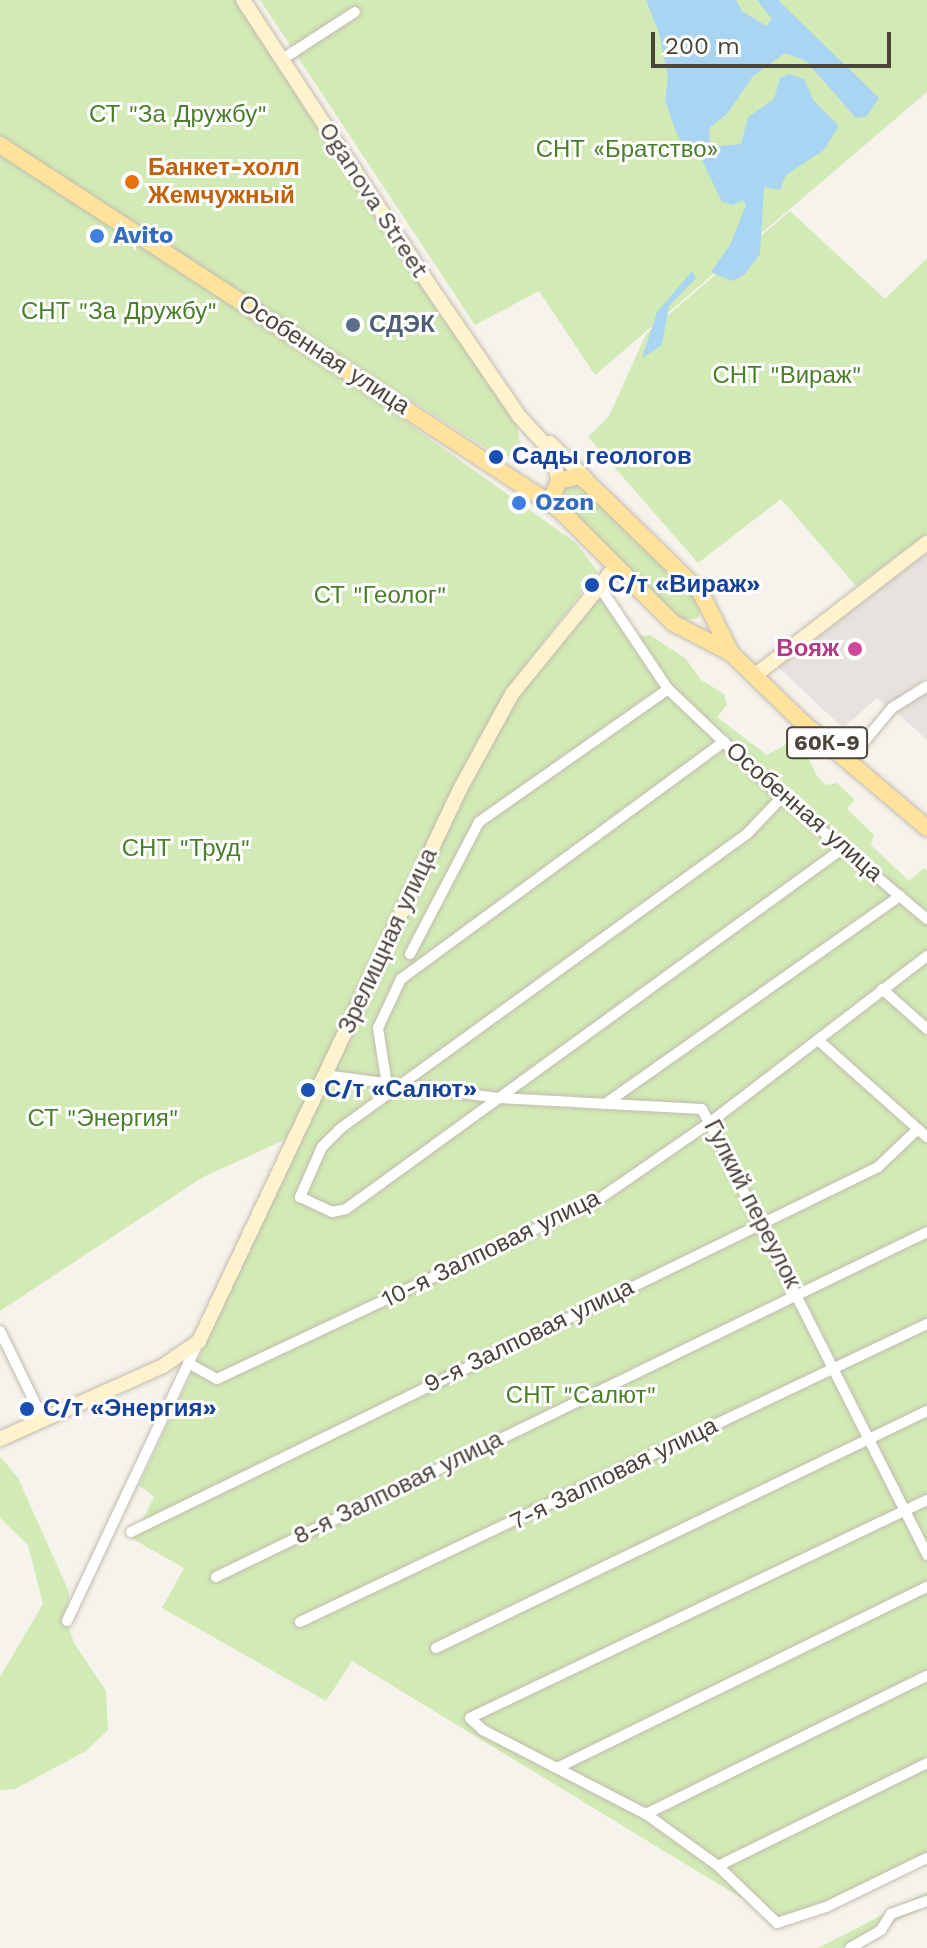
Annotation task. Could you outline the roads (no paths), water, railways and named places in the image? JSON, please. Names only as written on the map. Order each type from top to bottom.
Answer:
[{"type":"main road","name":"Особенная улица","points":[[0,145],[527,486],[559,509],[682,628],[731,653]]},
{"type":"main road","points":[[527,486],[558,482],[573,475],[587,480],[701,593],[731,653]]},
{"type":"main road","points":[[558,482],[553,495],[559,509]]},
{"type":"main road","points":[[682,628],[701,621],[707,606]]},
{"type":"main road","name":"60К-9","points":[[731,653],[848,761],[927,828]]},
{"type":"street","name":"Oganova Street","points":[[243,0],[428,283],[535,436],[556,459],[558,482]]},
{"type":"street","points":[[281,60],[355,12]]},
{"type":"street","name":"Oganova Street","points":[[535,436],[556,446],[587,480]]},
{"type":"street","points":[[754,676],[927,543]]},
{"type":"street","name":"Зрелищная улица","points":[[67,1621],[460,789],[512,694],[616,566]]},
{"type":"street","name":"Особенная улица","points":[[599,586],[668,689],[782,797],[927,919]]},
{"type":"street","points":[[848,761],[892,708],[927,686]]},
{"type":"street","points":[[410,954],[479,822],[668,689]]},
{"type":"street","points":[[392,1087],[378,1028],[401,979],[724,742]]},
{"type":"street","points":[[782,797],[747,834],[392,1087],[322,1147],[300,1197],[340,1213],[842,849]]},
{"type":"street","points":[[605,1104],[900,896]]},
{"type":"street","name":"10-я Залповая улица","points":[[188,1363],[217,1379],[599,1199],[712,1121],[927,956]]},
{"type":"street","points":[[882,989],[927,1029]]},
{"type":"street","points":[[818,1040],[927,1137]]},
{"type":"street","name":"Гулкий переулок","points":[[324,1075],[392,1087],[499,1098],[690,1106],[712,1121],[927,1555]]},
{"type":"street","name":"9-я Залповая улица","points":[[131,1532],[891,1159],[918,1129]]},
{"type":"street","name":"8-я Залповая улица","points":[[216,1577],[927,1232]]},
{"type":"street","name":"7-я Залповая улица","points":[[300,1622],[927,1324]]},
{"type":"street","points":[[0,1331],[43,1419]]},
{"type":"street","points":[[0,1439],[163,1366],[199,1341]]},
{"type":"street","points":[[436,1648],[927,1411]]},
{"type":"street","points":[[927,1500],[470,1718],[483,1730],[646,1814],[718,1866],[777,1923],[826,1907],[927,1858]]},
{"type":"street","points":[[557,1768],[927,1587]]},
{"type":"street","points":[[646,1814],[927,1676]]},
{"type":"street","points":[[718,1866],[927,1763]]},
{"type":"street","points":[[850,1948],[881,1930],[891,1914],[927,1901]]},
{"type":"water","points":[[646,0],[736,0],[742,11],[766,26],[772,19],[757,0],[778,0],[879,98],[867,116],[856,118],[806,61],[785,53],[753,76],[727,114],[709,128],[710,147],[741,144],[748,117],[774,99],[780,78],[789,74],[804,79],[814,101],[839,126],[824,150],[786,175],[780,190],[764,187],[760,254],[743,276],[732,281],[711,272],[730,245],[746,205],[743,200],[733,205],[722,202],[700,156],[685,147],[676,132],[665,100],[668,78],[659,33]]},
{"type":"water","points":[[692,271],[696,278],[669,306],[662,345],[642,358],[657,312]]},
{"type":"place","name":"Банкет-холл Жемчужный","points":[[132,182]]},
{"type":"place","name":"Avito","points":[[97,236]]},
{"type":"place","name":"СДЭК","points":[[353,325]]},
{"type":"place","name":"Сады геологов","points":[[496,457]]},
{"type":"place","name":"Ozon","points":[[519,503]]},
{"type":"place","name":"С/т «Вираж»","points":[[592,585]]},
{"type":"place","name":"Вояж","points":[[855,649]]},
{"type":"place","name":"С/т «Салют»","points":[[308,1090]]},
{"type":"place","name":"С/т «Энергия»","points":[[27,1409]]},
{"type":"park label","name":"СТ \"За Дружбу\"","points":[[178,115]]},
{"type":"park label","name":"СНТ «Братство»","points":[[627,150]]},
{"type":"park label","name":"СНТ \"За Дружбу\"","points":[[119,312]]},
{"type":"park label","name":"СНТ \"Вираж\"","points":[[787,376]]},
{"type":"park label","name":"СТ \"Геолог\"","points":[[380,596]]},
{"type":"park label","name":"СНТ \"Труд\"","points":[[186,849]]},
{"type":"park label","name":"СТ \"Энергия\"","points":[[103,1119]]},
{"type":"park label","name":"СНТ \"Салют\"","points":[[581,1396]]}]
